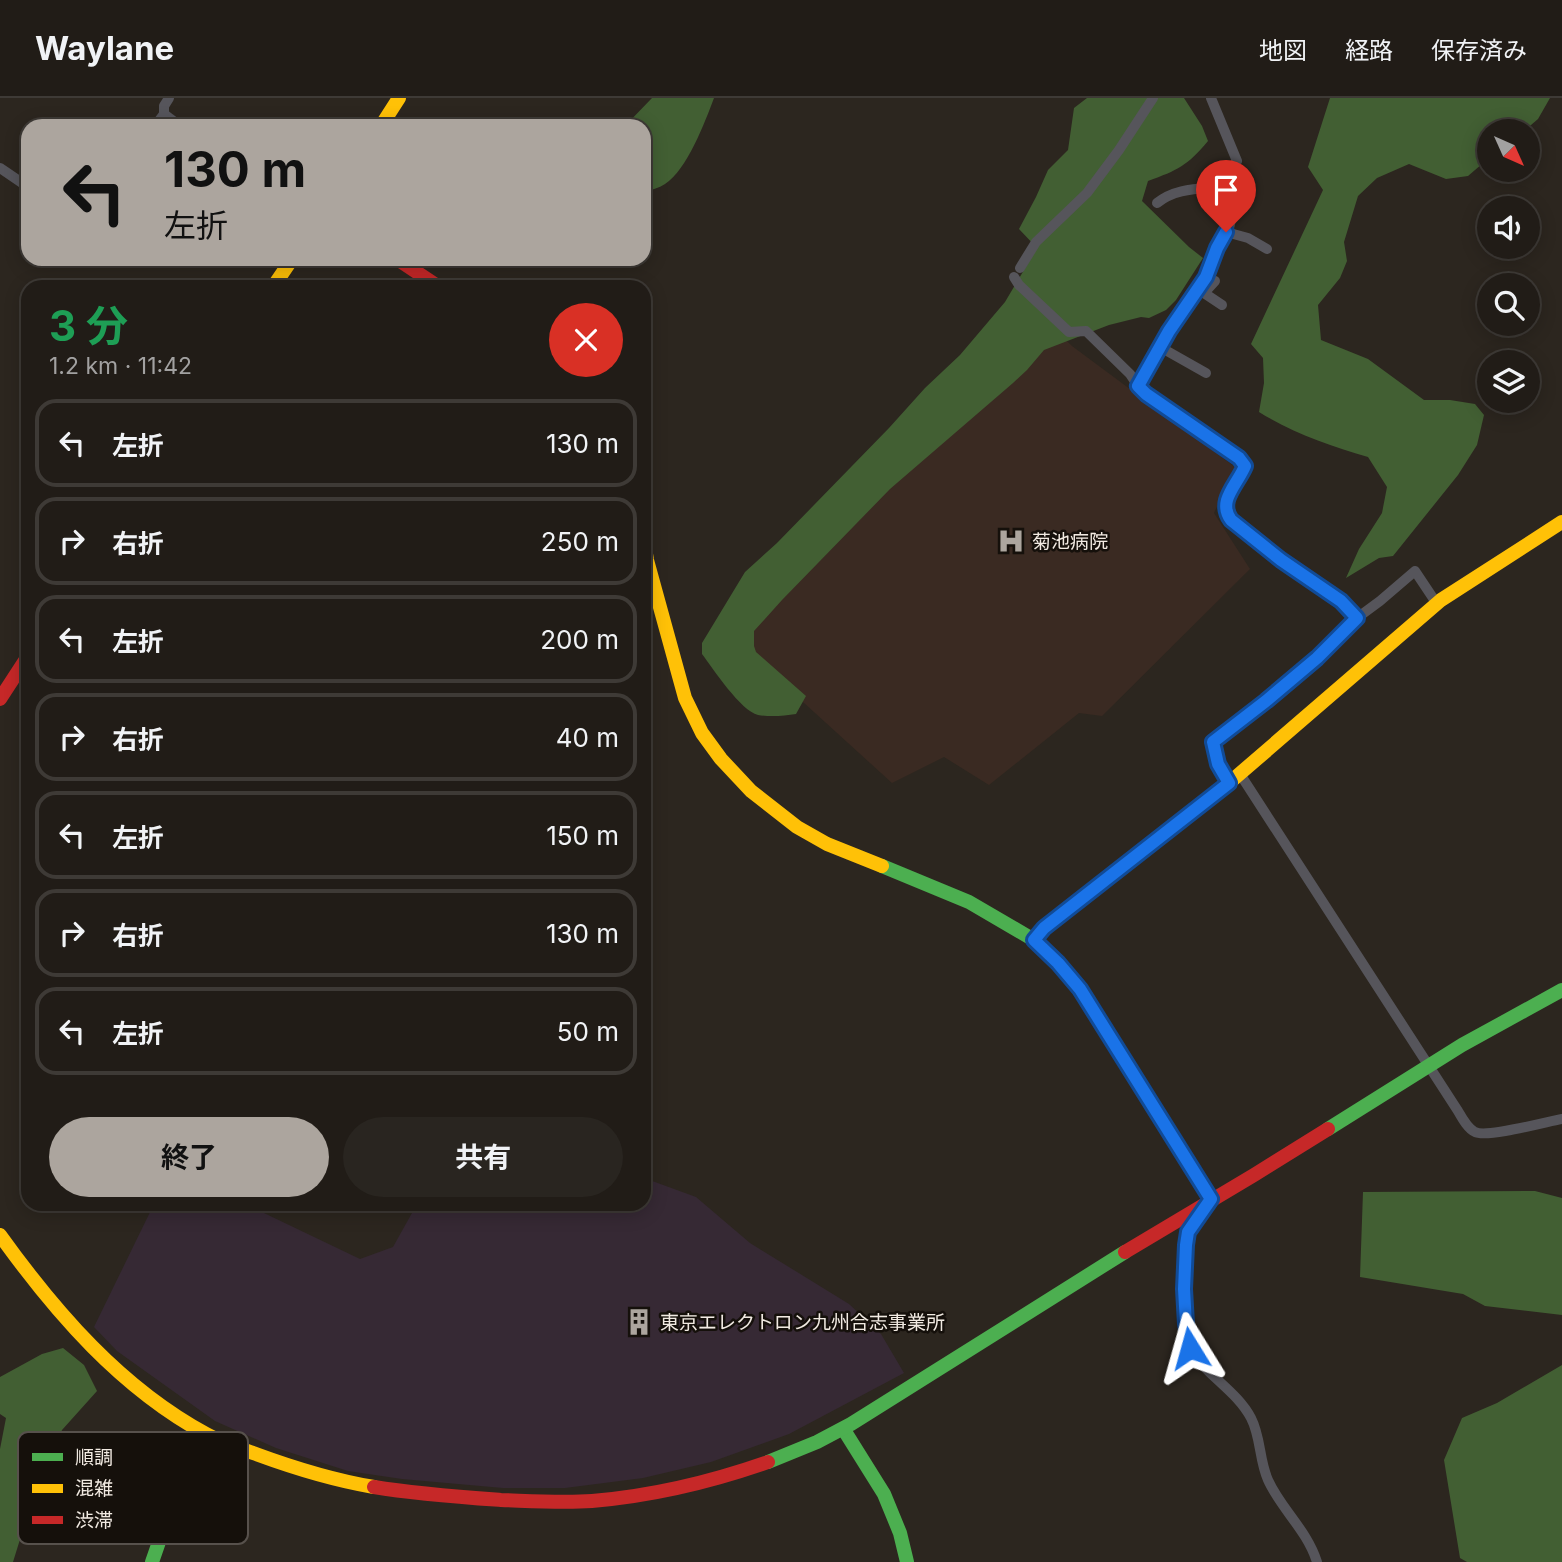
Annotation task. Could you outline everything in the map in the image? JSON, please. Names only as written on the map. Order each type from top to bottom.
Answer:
[{"type":"street","points":[[160,119],[169,98]]},
{"type":"street","points":[[386,119],[400,98]]},
{"type":"street","points":[[1153,98],[1087,193],[1036,242],[1017,272],[1019,285],[1069,332],[1086,331],[1130,374],[1146,394],[1239,458],[1245,466],[1225,502],[1226,513],[1231,520],[1281,560],[1341,601],[1357,618]]},
{"type":"street","points":[[1157,203],[1182,190],[1209,188],[1237,161],[1211,98]]},
{"type":"street","points":[[164,114],[171,119]]},
{"type":"street","points":[[0,168],[21,182]]},
{"type":"street","points":[[1138,386],[1160,347],[1201,291],[1231,220],[1209,188]]},
{"type":"street","points":[[1226,232],[1248,238],[1267,249]]},
{"type":"street","points":[[408,266],[428,280]]},
{"type":"street","points":[[1201,291],[1215,281]]},
{"type":"street","points":[[1201,291],[1222,305]]},
{"type":"street","points":[[1160,347],[1206,373]]},
{"type":"street","points":[[1034,940],[1044,928],[1235,778],[1437,604],[1562,522]]},
{"type":"street","points":[[1437,604],[1415,571],[1357,618],[1317,658],[1213,742],[1218,764],[1235,778],[1472,1131],[1479,1134],[1496,1133],[1562,1119]]},
{"type":"street","points":[[651,575],[685,698],[702,733],[721,759],[751,791],[797,827],[870,863],[969,902],[1034,940],[1080,989],[1211,1199]]},
{"type":"street","points":[[0,699],[21,667]]},
{"type":"street","points":[[248,1451],[328,1479],[408,1493],[515,1500],[589,1501],[658,1492],[717,1478],[766,1462],[844,1430],[990,1335],[1256,1174],[1428,1065],[1511,1016],[1562,990]]},
{"type":"street","points":[[1211,1199],[1188,1232],[1186,1245],[1184,1289],[1190,1348],[1202,1365],[1237,1397],[1252,1419],[1270,1484],[1307,1539],[1317,1562]]},
{"type":"street","points":[[0,1235],[53,1305],[99,1355],[145,1393],[200,1432]]},
{"type":"street","points":[[844,1430],[884,1494],[900,1533],[908,1562]]},
{"type":"street","points":[[152,1562],[158,1544]]},
{"type":"shaded area","name":"菊池病院","points":[[1018,293],[1072,346],[1235,467],[1214,513],[1250,569],[1102,716],[1079,713],[989,785],[944,757],[892,783],[716,623]]},
{"type":"shaded area","points":[[651,1181],[696,1197],[750,1243],[849,1304],[881,1334],[904,1373],[789,1434],[711,1462],[643,1478],[565,1488],[503,1488],[348,1471],[276,1448],[248,1436],[248,1432],[240,1432],[215,1421],[117,1351],[94,1327],[151,1211],[260,1211],[360,1259],[393,1247],[413,1211],[651,1211]]},
{"type":"green space","points":[[652,98],[714,98],[706,120],[681,168],[665,184],[651,190],[651,119],[632,119]]},
{"type":"green space","points":[[1087,98],[1184,98],[1208,141],[1181,166],[1148,181],[1142,201],[1203,258],[1176,300],[1166,310],[1149,318],[1141,317],[1109,325],[1044,350],[1013,383],[890,489],[754,631],[756,652],[806,696],[796,714],[767,716],[751,712],[728,689],[702,654],[702,643],[745,572],[777,543],[960,355],[1005,302],[1037,248],[1019,229],[1048,170],[1068,150],[1074,108]]},
{"type":"green space","points":[[1330,98],[1550,98],[1538,119],[1477,119],[1477,168],[1468,176],[1446,179],[1409,164],[1377,178],[1358,196],[1344,242],[1347,261],[1340,278],[1318,305],[1321,340],[1368,359],[1424,400],[1475,404],[1477,413],[1484,415],[1477,445],[1458,475],[1393,556],[1379,558],[1346,578],[1359,549],[1382,513],[1387,487],[1368,457],[1312,438],[1259,412],[1264,383],[1263,358],[1251,344],[1323,190],[1308,167]]},
{"type":"green space","points":[[1535,1191],[1562,1198],[1562,1315],[1485,1306],[1463,1294],[1360,1277],[1363,1192]]},
{"type":"green space","points":[[63,1348],[84,1365],[97,1391],[61,1432],[18,1432],[19,1544],[13,1562],[0,1562],[0,1449],[6,1418],[0,1414],[0,1377],[42,1354]]},
{"type":"green space","points":[[1562,1365],[1562,1562],[1467,1562],[1460,1558],[1444,1460],[1462,1418],[1497,1403]]},
{"type":"traffic: fast","points":[[882,866],[969,902],[1034,940],[1058,963],[1080,989],[1211,1199]]},
{"type":"traffic: fast","points":[[1328,1129],[1462,1045],[1562,990]]},
{"type":"traffic: fast","points":[[768,1462],[817,1442],[851,1424],[1125,1252]]},
{"type":"traffic: fast","points":[[844,1430],[884,1494],[900,1533],[907,1562]]},
{"type":"traffic: fast","points":[[152,1562],[158,1544]]},
{"type":"traffic: slow","points":[[386,119],[399,98]]},
{"type":"traffic: slow","points":[[278,280],[287,266]]},
{"type":"traffic: slow","points":[[1229,783],[1441,600],[1562,522]]},
{"type":"traffic: slow","points":[[651,575],[685,698],[702,733],[721,759],[751,791],[797,827],[827,844],[882,866]]},
{"type":"traffic: slow","points":[[0,1235],[44,1293],[92,1346],[146,1394],[204,1432]]},
{"type":"traffic: slow","points":[[248,1451],[314,1473],[374,1487]]},
{"type":"traffic: jam","points":[[408,266],[428,280]]},
{"type":"traffic: jam","points":[[0,699],[21,667]]},
{"type":"traffic: jam","points":[[1125,1252],[1328,1129]]},
{"type":"traffic: jam","points":[[374,1487],[501,1500],[592,1501],[681,1487],[768,1462]]},
{"type":"place","name":"菊池病院","points":[[1011,541]]},
{"type":"place","name":"東京エレクトロン九州合志事業所","points":[[639,1322]]},
{"type":"route","points":[[1190,1348],[1184,1289],[1186,1245],[1188,1232],[1211,1199],[1080,989],[1034,940],[1044,928],[1229,783],[1218,764],[1213,742],[1317,658],[1357,618],[1341,601],[1281,560],[1231,520],[1226,513],[1225,502],[1245,466],[1239,458],[1138,386],[1169,331],[1206,277],[1226,232]]}]
